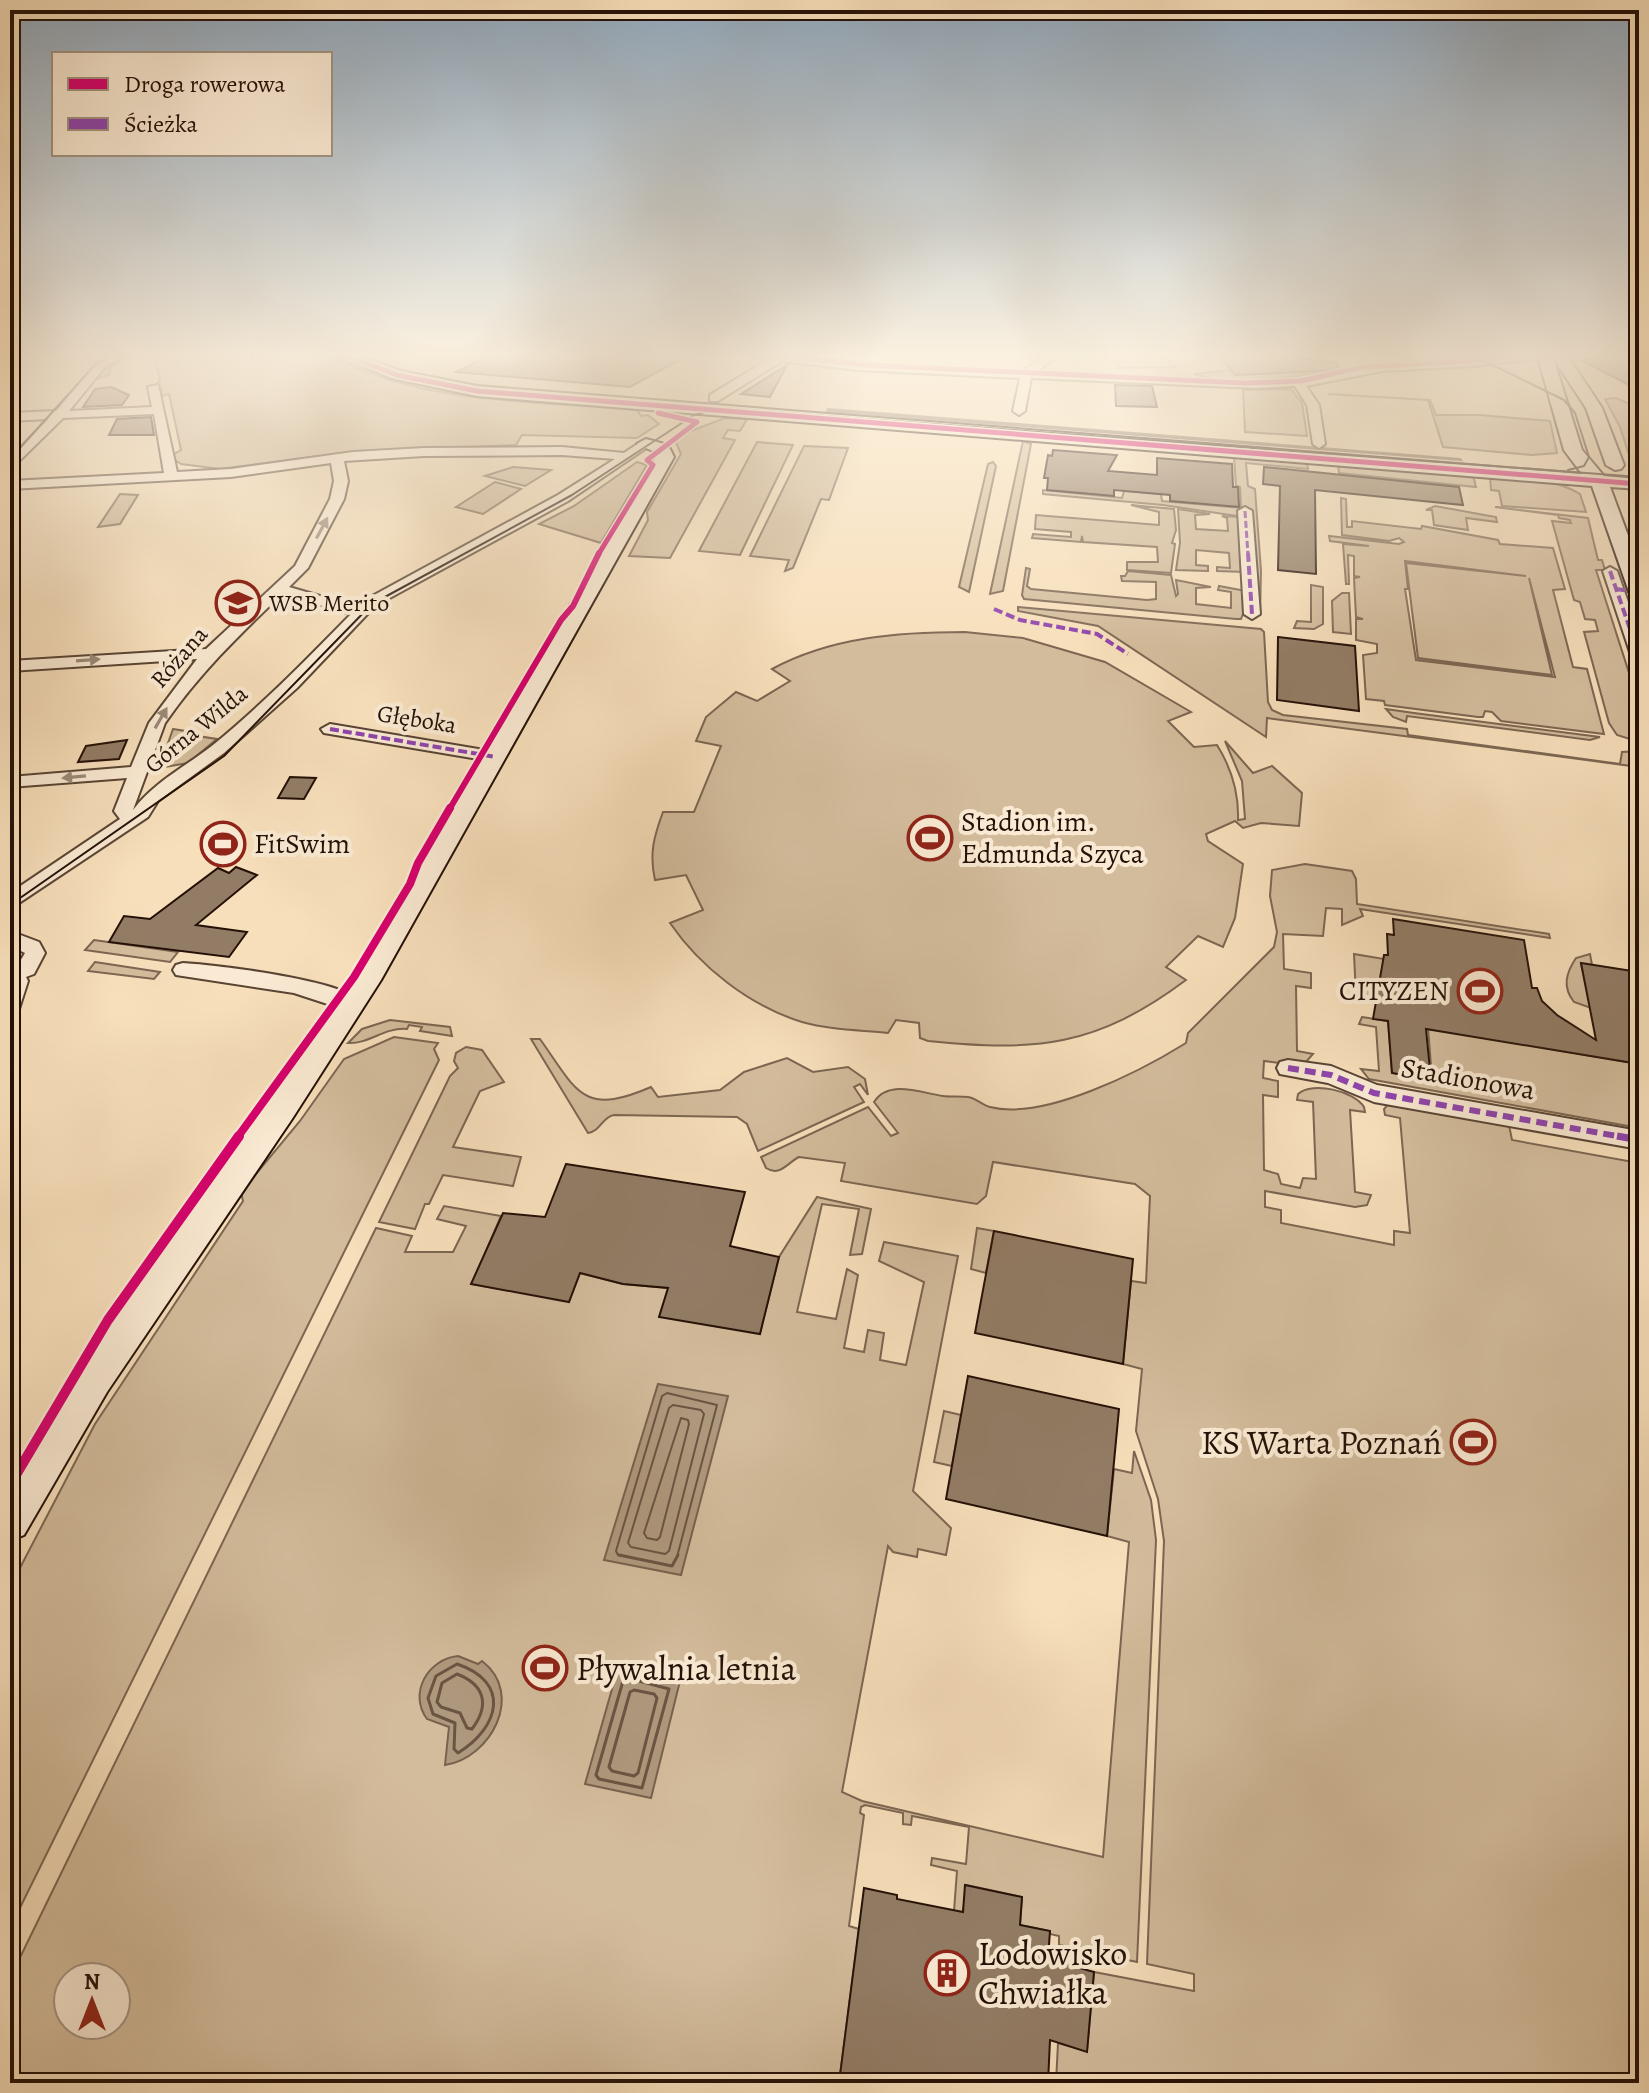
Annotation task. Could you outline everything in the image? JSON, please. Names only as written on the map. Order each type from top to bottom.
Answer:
[{"type":"street","points":[[166,452],[170,475]]},
{"type":"street","points":[[10,485],[241,472],[337,458],[460,452]]},
{"type":"street","points":[[555,452],[619,452]]},
{"type":"street","name":"Górna Wilda","points":[[10,902],[134,818],[152,797],[218,749],[291,685],[360,612],[387,593],[563,498],[633,452]]},
{"type":"street","points":[[10,1521],[93,1376],[352,1004],[665,457],[663,452]]},
{"type":"street","points":[[1259,452],[1639,484]]},
{"type":"street","points":[[1430,452],[1639,467]]},
{"type":"street","points":[[1577,452],[1580,462],[1599,481],[1639,592],[1616,589]]},
{"type":"street","points":[[1610,452],[1615,465]]},
{"type":"street","name":"Różana","points":[[134,818],[123,811],[160,717],[210,653],[301,568],[337,499],[341,481],[337,458]]},
{"type":"street","points":[[1599,481],[1615,465]]},
{"type":"street","points":[[1245,511],[1252,614]]},
{"type":"street","points":[[1610,571],[1639,655]]},
{"type":"street","points":[[280,589],[360,612]]},
{"type":"street","points":[[10,666],[210,653]]},
{"type":"street","name":"Głęboka","points":[[330,729],[496,757]]},
{"type":"street","points":[[10,782],[138,772]]},
{"type":"street","points":[[10,938],[32,947],[35,953],[27,969],[10,973]]},
{"type":"street","points":[[183,970],[209,971],[330,994],[352,1004]]},
{"type":"street","points":[[10,973],[17,976],[18,981],[10,1007]]},
{"type":"street","name":"Stadionowa","points":[[1288,1068],[1331,1075],[1374,1093],[1639,1140]]},
{"type":"shaded area","points":[[358,452],[220,469],[181,464],[175,460],[174,454]]},
{"type":"shaded area","points":[[680,452],[729,452],[670,558],[629,556],[648,520],[647,512]]},
{"type":"shaded area","points":[[752,452],[790,452],[740,555],[699,551]]},
{"type":"shaded area","points":[[801,452],[847,452],[829,500],[821,499],[793,568],[785,571],[789,560],[750,556]]},
{"type":"shaded area","points":[[1021,452],[1030,452],[1003,591],[990,594]]},
{"type":"shaded area","points":[[1353,452],[1367,452],[1461,460]]},
{"type":"shaded area","points":[[1495,452],[1557,453],[1532,455]]},
{"type":"shaded area","points":[[1628,452],[1639,452],[1639,459]]},
{"type":"shaded area","points":[[1234,456],[1307,462],[1308,469],[1246,463],[1248,486],[1255,489],[1261,571],[1260,616],[1249,512],[1237,516],[1163,505],[1043,494],[1043,490],[1122,498],[1124,491],[1161,494],[1162,501],[1241,508]]},
{"type":"shaded area","points":[[637,462],[647,465],[601,543],[539,524],[574,506]]},
{"type":"shaded area","points":[[993,462],[996,466],[969,592],[959,587],[988,464]]},
{"type":"shaded area","points":[[1338,464],[1473,475],[1476,487],[1339,473]]},
{"type":"shaded area","points":[[513,467],[551,470],[525,486],[485,476]]},
{"type":"shaded area","points":[[1490,476],[1536,480],[1570,489],[1580,494],[1586,512],[1502,506],[1499,491],[1491,490]]},
{"type":"shaded area","points":[[495,482],[521,489],[483,514],[456,507]]},
{"type":"shaded area","points":[[120,494],[138,495],[120,524],[98,527]]},
{"type":"shaded area","points":[[1341,498],[1346,499],[1347,527],[1352,527],[1352,521],[1421,529],[1422,526],[1498,540],[1500,544],[1553,548],[1565,589],[1553,590],[1573,667],[1587,669],[1604,734],[1501,721],[1492,712],[1485,711],[1483,717],[1478,717],[1385,705],[1384,701],[1366,699],[1363,655],[1377,653],[1377,644],[1356,640],[1356,619],[1363,619],[1356,617],[1354,578],[1360,577],[1354,576],[1354,556],[1348,555],[1349,584],[1346,584],[1343,544],[1369,546],[1330,541],[1329,536],[1399,544],[1404,542],[1399,538],[1389,541],[1342,535]],"holes":[[[1405,561],[1526,576],[1406,563],[1418,658],[1552,675],[1529,578],[1555,677],[1416,660],[1405,589],[1408,589]]]},
{"type":"shaded area","points":[[1131,505],[1174,509],[1176,530],[1172,543],[1175,544],[1171,573],[1127,570],[1127,562],[1158,562],[1157,547],[1083,542],[1082,536],[1081,542],[1032,538],[1033,534],[1071,537],[1071,532],[1035,529],[1036,515],[1159,525],[1159,512]]},
{"type":"shaded area","points":[[1435,506],[1496,517],[1497,522],[1466,518],[1468,530],[1434,525],[1432,510],[1426,510]]},
{"type":"shaded area","points":[[1495,507],[1588,518],[1598,560],[1602,560],[1605,570],[1596,570],[1639,704],[1639,742],[1617,735],[1609,723],[1584,632],[1598,631],[1595,620],[1585,619],[1580,602],[1574,600],[1552,521],[1571,523],[1570,520],[1558,515]]},
{"type":"shaded area","points":[[1178,509],[1210,514],[1195,515],[1196,529],[1228,531],[1227,518],[1222,516],[1242,517],[1245,572],[1217,571],[1217,567],[1230,568],[1229,553],[1196,550],[1196,565],[1208,566],[1208,571],[1176,570],[1180,543]]},
{"type":"shaded area","points":[[1026,568],[1030,569],[1027,586],[1031,589],[1147,600],[1156,599],[1156,582],[1122,581],[1121,576],[1128,571],[1171,575],[1176,596],[1176,580],[1211,587],[1196,588],[1196,604],[1231,608],[1231,592],[1218,590],[1219,586],[1246,591],[1248,614],[1236,619],[1024,599]]},
{"type":"shaded area","points":[[1311,585],[1323,587],[1323,624],[1314,629],[1294,628],[1297,621],[1311,622]]},
{"type":"shaded area","points":[[1342,593],[1349,593],[1351,634],[1333,632],[1332,601]]},
{"type":"shaded area","points":[[1018,607],[1261,629],[1264,632],[1268,702],[1272,710],[1283,715],[1407,729],[1408,735],[1620,764],[1622,752],[1639,751],[1639,767],[1267,718],[1266,737],[1098,626],[1018,611]]},
{"type":"shaded area","name":"Stadion im. Edmunda Szyca","points":[[965,632],[1023,638],[1105,662],[1191,712],[1168,721],[1194,747],[1217,745],[1234,781],[1238,820],[1245,819],[1242,781],[1225,741],[1253,773],[1272,766],[1302,793],[1299,826],[1261,823],[1243,828],[1235,821],[1206,834],[1208,841],[1243,864],[1235,918],[1223,947],[1198,936],[1166,967],[1186,980],[1154,1002],[1094,1032],[1064,1040],[1002,1046],[928,1041],[920,1038],[919,1023],[896,1020],[888,1033],[834,1028],[802,1022],[764,1006],[711,969],[670,923],[703,910],[686,875],[655,880],[653,845],[663,812],[694,812],[721,746],[696,741],[706,717],[736,692],[757,701],[790,681],[772,669],[818,650],[890,635]]},
{"type":"shaded area","points":[[1386,709],[1600,737],[1590,740],[1407,716],[1406,722],[1393,717]]},
{"type":"shaded area","points":[[173,729],[186,731],[184,734],[217,739],[188,763],[159,768]]},
{"type":"shaded area","points":[[1305,864],[1352,871],[1356,879],[1357,904],[1549,934],[1550,938],[1360,909],[1363,916],[1342,925],[1342,909],[1326,908],[1323,936],[1283,934],[1284,969],[1311,973],[1311,988],[1296,986],[1297,1051],[1313,1054],[1305,1063],[1295,1065],[1264,1061],[1263,1078],[1278,1081],[1278,1097],[1263,1095],[1264,1170],[1278,1174],[1281,1184],[1300,1188],[1303,1178],[1316,1179],[1313,1102],[1297,1100],[1298,1094],[1313,1088],[1343,1092],[1364,1107],[1365,1112],[1350,1110],[1355,1192],[1371,1195],[1367,1205],[1355,1207],[1265,1191],[1265,1207],[1281,1210],[1281,1223],[1394,1245],[1394,1231],[1410,1233],[1400,1118],[1385,1115],[1384,1109],[1390,1102],[1509,1125],[1512,1140],[1639,1163],[1639,2083],[1056,2083],[1058,2043],[1087,2051],[1094,1972],[1194,1991],[1194,1974],[1147,1964],[1164,1541],[1158,1499],[1136,1431],[1142,1369],[1123,1364],[1131,1281],[1146,1283],[1150,1196],[1135,1184],[993,1162],[986,1196],[977,1204],[841,1181],[845,1163],[799,1157],[775,1171],[766,1168],[761,1157],[868,1107],[891,1136],[898,1133],[874,1102],[888,1091],[906,1089],[968,1097],[990,1107],[1037,1107],[1091,1091],[1144,1067],[1186,1043],[1188,1033],[1274,947],[1277,932],[1270,896],[1272,870]]},
{"type":"shaded area","points":[[94,940],[178,952],[170,962],[85,950]]},
{"type":"shaded area","points":[[1354,954],[1384,959],[1376,1003],[1356,996]]},
{"type":"shaded area","points":[[1590,954],[1592,965],[1581,964],[1591,1008],[1574,1002],[1567,985],[1576,958]]},
{"type":"shaded area","points":[[95,962],[160,972],[154,979],[88,971]]},
{"type":"shaded area","points":[[1362,1017],[1388,1021],[1392,1073],[1430,1080],[1428,1028],[1639,1064],[1639,1128],[1369,1079],[1361,1069],[1379,1071],[1376,1027],[1359,1024]]},
{"type":"shaded area","points":[[390,1020],[450,1027],[452,1036],[420,1031],[422,1027],[409,1025],[407,1029],[391,1030],[363,1041],[348,1043],[362,1029]]},
{"type":"shaded area","points":[[394,1037],[438,1043],[434,1049],[439,1060],[10,1928],[10,1587],[95,1424],[243,1201],[241,1192],[300,1121],[344,1059]]},
{"type":"shaded area","points":[[531,1039],[540,1039],[573,1085],[595,1099],[628,1096],[651,1087],[658,1097],[720,1090],[744,1072],[787,1058],[813,1072],[848,1067],[865,1079],[868,1095],[860,1084],[854,1087],[864,1102],[758,1151],[747,1124],[737,1117],[614,1115],[588,1133]]},
{"type":"shaded area","points":[[466,1047],[482,1050],[504,1082],[480,1091],[453,1147],[521,1157],[513,1186],[443,1175],[429,1204],[425,1204],[415,1229],[379,1222],[450,1076],[458,1068],[454,1061],[456,1053]]},
{"type":"shaded area","name":"Pływalnia letnia","points":[[817,1197],[871,1209],[862,1254],[850,1255],[859,1209],[822,1204],[797,1312],[836,1319],[847,1269],[858,1275],[844,1348],[864,1352],[868,1330],[884,1333],[880,1360],[906,1365],[924,1282],[879,1261],[884,1242],[958,1256],[913,1491],[951,1528],[946,1555],[918,1549],[917,1557],[893,1552],[888,1546],[842,1792],[862,1801],[1103,1857],[1129,1542],[1107,1536],[1114,1469],[1132,1473],[1134,1451],[1151,1500],[1156,1540],[1137,1962],[1059,1945],[1059,1936],[1050,1934],[1050,1931],[1020,1925],[1022,1897],[966,1885],[963,1913],[954,1911],[957,1871],[931,1865],[932,1858],[966,1864],[969,1827],[912,1816],[911,1825],[903,1824],[903,1813],[865,1805],[860,1813],[864,1815],[849,1926],[859,1929],[839,2083],[10,2083],[10,1978],[376,1228],[412,1236],[405,1252],[453,1252],[466,1226],[437,1219],[444,1206],[501,1216],[472,1284],[569,1301],[580,1273],[623,1284],[668,1288],[760,1333],[779,1257]]},
{"type":"shaded area","points":[[977,1228],[994,1231],[986,1273],[971,1269]]},
{"type":"shaded area","points":[[944,1411],[961,1415],[952,1466],[934,1462]]},
{"type":"water","points":[[658,1384],[728,1396],[681,1575],[604,1560]]},
{"type":"water","points":[[458,1656],[478,1664],[482,1661],[495,1675],[501,1690],[501,1707],[497,1723],[488,1738],[462,1760],[445,1765],[449,1727],[427,1719],[420,1699],[421,1688],[430,1670],[438,1663]]},
{"type":"water","points":[[618,1668],[680,1681],[651,1798],[585,1784]]},
{"type":"building","points":[[1053,452],[1117,455],[1108,471],[1157,475],[1157,458],[1232,464],[1233,487],[1238,487],[1239,507],[1170,501],[1170,495],[1114,490],[1114,496],[1047,490],[1048,478],[1044,478],[1048,455],[1052,456]]},
{"type":"building","points":[[1264,467],[1459,487],[1463,505],[1315,490],[1316,574],[1278,570],[1280,486],[1263,484]]},
{"type":"building","points":[[1278,637],[1355,646],[1359,711],[1277,700]]},
{"type":"building","points":[[127,740],[119,759],[78,762],[86,746]]},
{"type":"building","points":[[290,777],[316,778],[304,799],[278,798]]},
{"type":"building","points":[[236,867],[257,875],[196,925],[247,932],[229,957],[109,942],[124,916],[150,919],[218,868],[229,873]]},
{"type":"building","name":"CITYZEN","points":[[1393,919],[1524,940],[1532,988],[1537,988],[1542,1001],[1557,1015],[1596,1040],[1581,963],[1639,972],[1639,1064],[1426,1029],[1431,1080],[1392,1073],[1388,1021],[1373,1019],[1384,955],[1388,955],[1387,934],[1394,935]]},
{"type":"building","points":[[566,1164],[745,1192],[730,1246],[779,1257],[760,1334],[659,1317],[668,1288],[623,1284],[580,1273],[569,1302],[471,1284],[503,1213],[545,1217]]},
{"type":"building","points":[[994,1231],[1133,1259],[1123,1364],[975,1333]]},
{"type":"building","points":[[968,1376],[1119,1409],[1107,1536],[946,1499]]},
{"type":"building","name":"Lodowisko Chwiałka","points":[[965,1885],[1022,1897],[1020,1925],[1050,1931],[1048,1959],[1094,1972],[1087,2052],[1050,2040],[1048,2083],[839,2083],[864,1888],[897,1895],[897,1899],[963,1912]]},
{"type":"tram line","points":[[10,459],[17,452]]},
{"type":"tram line","points":[[10,905],[224,756],[372,604],[572,495],[638,452]]},
{"type":"tram line","points":[[1302,452],[1639,477]]},
{"type":"tram line","points":[[1568,470],[1584,466],[1589,457],[1587,452]]},
{"type":"marked path","points":[[1245,511],[1252,614]]},
{"type":"marked path","points":[[1610,571],[1639,655]]},
{"type":"marked path","points":[[1616,589],[1639,592]]},
{"type":"marked path","points":[[994,609],[1020,620],[1097,634],[1128,654]]},
{"type":"marked path","points":[[330,729],[496,757]]},
{"type":"marked path","points":[[1288,1068],[1331,1075],[1374,1093],[1639,1140]]},
{"type":"cycle path","points":[[10,1485],[108,1320],[354,977],[561,620],[573,606],[593,561],[653,465],[647,460],[658,452]]},
{"type":"cycle path","points":[[1235,452],[1639,484]]},
{"type":"place","name":"WSB Merito","points":[[238,603]]},
{"type":"place","name":"Stadion im. Edmunda Szyca","points":[[930,838]]},
{"type":"place","name":"FitSwim","points":[[223,844]]},
{"type":"place","name":"CITYZEN","points":[[1480,991]]},
{"type":"place","name":"KS Warta Poznań","points":[[1473,1442]]},
{"type":"place","name":"Pływalnia letnia","points":[[545,1668]]},
{"type":"place","name":"Lodowisko Chwiałka","points":[[947,1973]]}]
